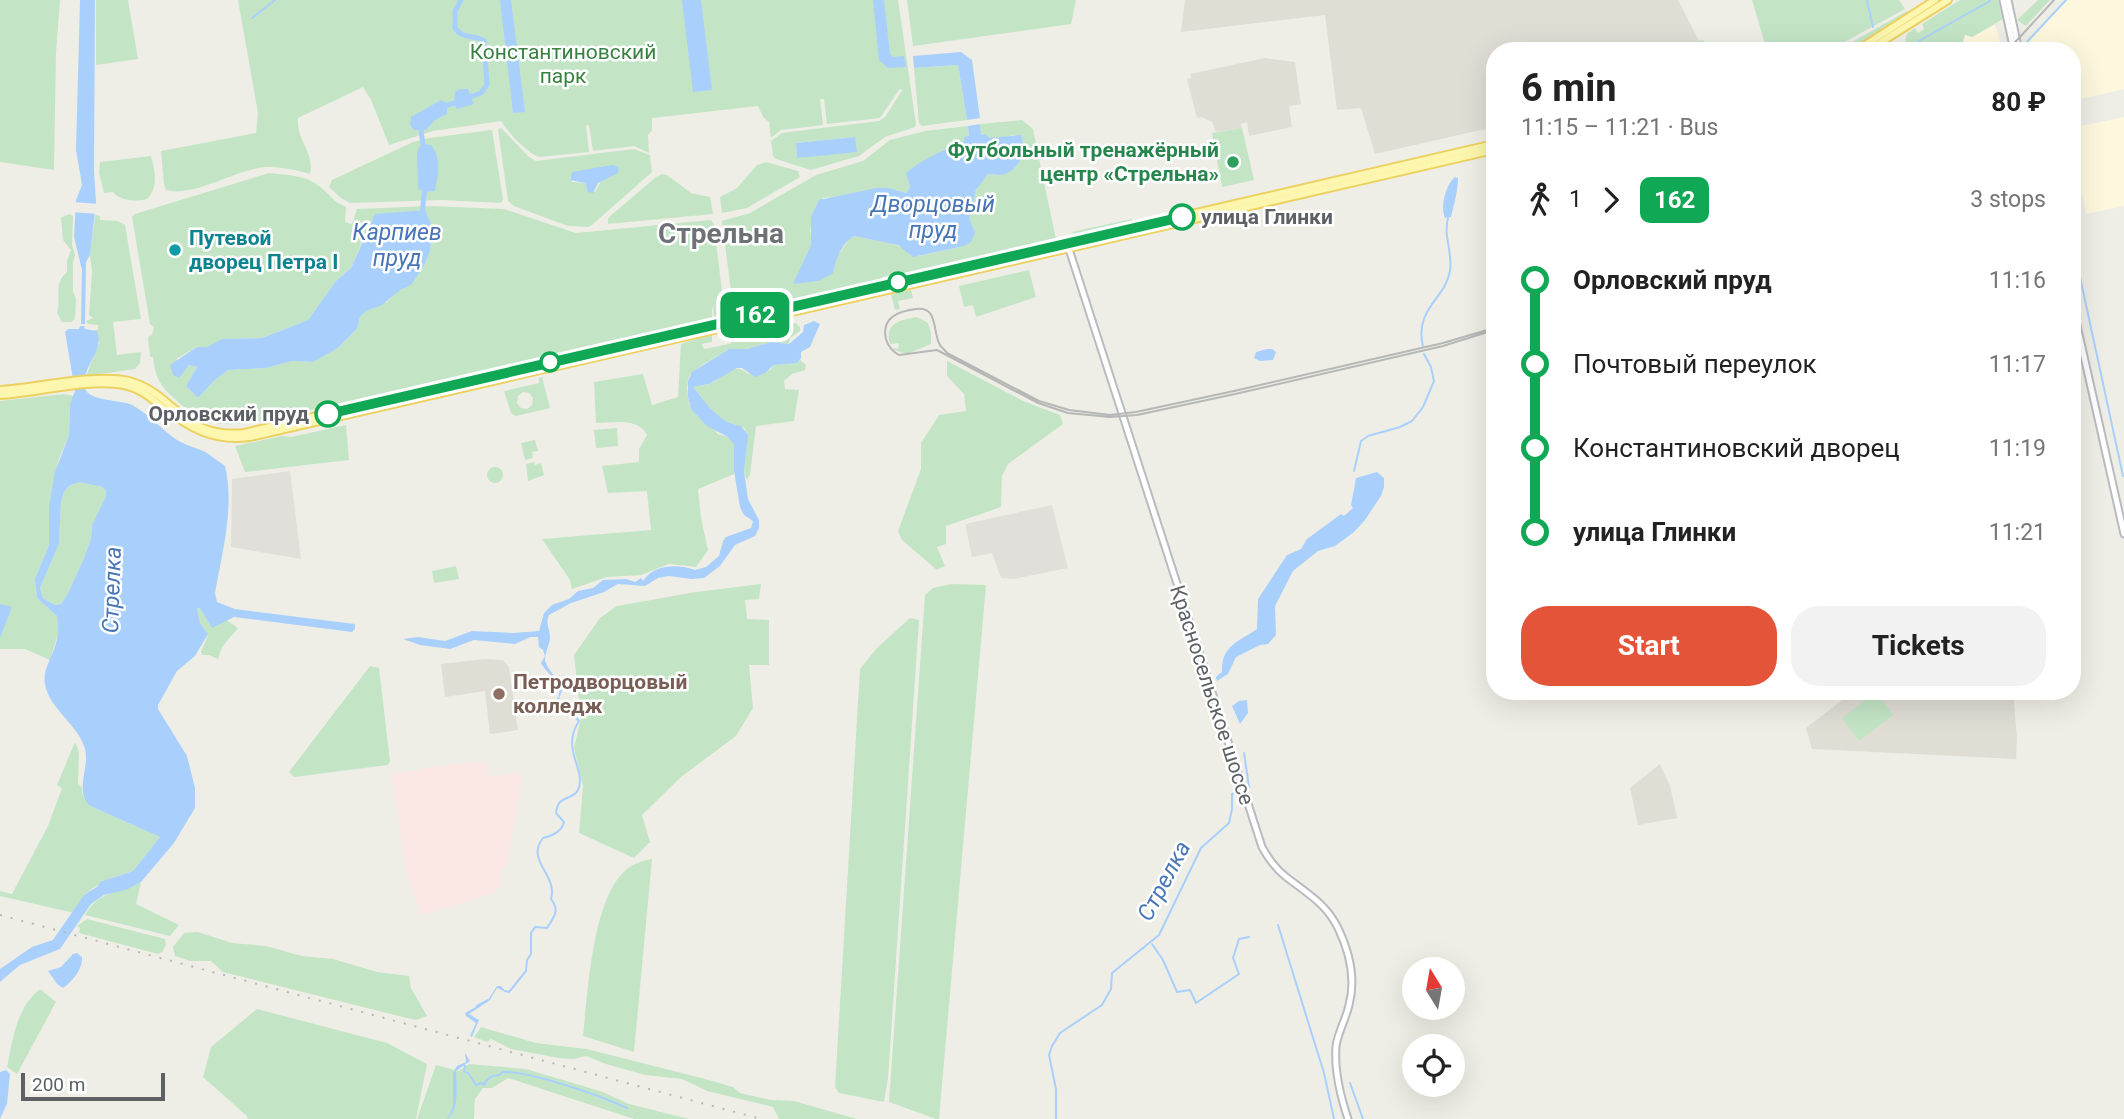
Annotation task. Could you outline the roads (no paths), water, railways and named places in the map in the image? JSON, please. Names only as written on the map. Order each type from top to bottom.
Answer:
[{"type":"main road","points":[[1870,42],[1935,0]]},
{"type":"main road","points":[[1881,42],[1948,0]]},
{"type":"main road","points":[[2006,0],[2013,42]]},
{"type":"main road","points":[[2006,0],[2018,42]]},
{"type":"main road","points":[[1068,246],[1486,146]]},
{"type":"main road","points":[[0,395],[114,379],[138,384],[201,428],[219,433],[244,433],[1486,152]]},
{"type":"main road","name":"Красносельское шоссе","points":[[1068,246],[1262,847],[1272,864],[1283,875],[1313,896],[1328,911],[1339,929],[1346,950],[1353,985],[1336,1044],[1336,1060],[1340,1094],[1348,1119]]},
{"type":"main road","points":[[2081,342],[2124,534]]},
{"type":"main road","points":[[0,390],[69,385]]},
{"type":"water","points":[[80,0],[95,0],[96,202],[90,255],[86,262],[85,324],[81,324],[82,270],[74,237],[76,200],[82,185],[76,150]]},
{"type":"water","points":[[500,0],[511,0],[525,112],[513,113]]},
{"type":"water","points":[[682,0],[701,0],[712,90],[693,92]]},
{"type":"water","points":[[873,0],[884,0],[890,54],[893,57],[904,56],[906,67],[888,68],[879,60]]},
{"type":"water","points":[[961,52],[972,60],[980,118],[967,120],[958,65],[914,68],[913,56]]},
{"type":"water","points":[[468,89],[474,104],[457,109],[454,104],[455,92]]},
{"type":"water","points":[[441,100],[447,103],[447,114],[435,120],[426,130],[414,130],[410,125],[411,117]]},
{"type":"water","name":"Дворцовый пруд","points":[[980,124],[981,135],[986,134],[989,138],[1021,135],[1023,146],[1021,158],[1015,167],[1003,175],[988,174],[976,190],[969,218],[975,233],[971,242],[964,246],[913,257],[898,245],[854,236],[840,252],[833,273],[819,281],[793,284],[811,245],[811,217],[819,200],[876,188],[907,193],[910,186],[906,173],[927,159],[964,141],[964,137],[969,136],[968,126]]},
{"type":"water","points":[[855,137],[857,152],[797,158],[796,143]]},
{"type":"water","points":[[423,144],[431,145],[437,156],[435,191],[418,189],[417,153]]},
{"type":"water","points":[[612,165],[619,167],[618,173],[598,183],[593,193],[588,192],[585,183],[570,180],[572,172]]},
{"type":"water","points":[[1455,177],[1458,178],[1456,198],[1451,217],[1445,218],[1445,196]]},
{"type":"water","name":"Карпиев пруд","points":[[425,210],[432,227],[430,251],[425,264],[411,285],[400,290],[382,305],[366,311],[360,317],[357,329],[338,348],[313,362],[292,361],[266,368],[228,370],[198,398],[186,386],[197,367],[189,365],[179,378],[173,375],[170,365],[197,347],[207,347],[222,339],[262,338],[308,320],[336,281],[351,268],[375,214]]},
{"type":"water","points":[[814,321],[820,324],[810,347],[801,352],[797,363],[774,365],[755,377],[742,368],[737,368],[709,384],[693,387],[719,417],[741,426],[748,435],[744,471],[748,499],[759,520],[755,536],[735,545],[720,566],[704,578],[669,576],[658,578],[645,586],[618,584],[549,615],[550,638],[545,660],[563,688],[559,699],[558,685],[541,663],[545,656],[539,647],[538,637],[530,637],[515,644],[474,640],[450,649],[420,645],[403,639],[418,637],[445,641],[472,631],[539,631],[544,613],[552,605],[569,599],[578,591],[593,588],[603,580],[626,579],[635,582],[641,578],[643,581],[660,568],[682,567],[695,570],[706,567],[719,556],[726,537],[751,528],[753,521],[744,515],[740,507],[734,471],[734,445],[728,437],[707,426],[691,409],[688,381],[692,372],[729,349],[747,349],[771,342],[789,344],[803,332],[804,325]]},
{"type":"water","name":"Орловский пруд","points":[[84,326],[85,329],[97,331],[99,339],[86,373],[85,388],[88,393],[134,406],[177,440],[207,453],[225,466],[229,498],[215,593],[217,602],[235,609],[355,624],[355,629],[352,632],[234,617],[212,628],[200,608],[197,609],[200,623],[208,634],[195,656],[177,671],[158,705],[187,756],[195,788],[195,808],[174,843],[141,882],[126,890],[104,895],[91,904],[60,949],[20,965],[0,982],[0,969],[32,947],[53,940],[84,895],[100,882],[133,871],[160,837],[90,806],[85,800],[85,749],[76,732],[52,701],[44,679],[57,640],[57,616],[37,598],[35,579],[49,545],[49,506],[55,472],[69,435],[70,404],[75,391],[65,332],[68,329]],"holes":[[[79,482],[106,490],[106,496],[92,525],[84,558],[67,595],[61,604],[55,605],[43,598],[40,588],[59,544],[64,492],[69,486]]]},
{"type":"water","points":[[1267,349],[1276,352],[1273,360],[1260,361],[1254,358],[1256,352]]},
{"type":"water","points":[[1377,472],[1384,478],[1384,487],[1365,520],[1335,546],[1318,551],[1293,571],[1275,606],[1276,635],[1268,644],[1236,657],[1228,674],[1217,681],[1216,677],[1222,672],[1222,663],[1228,650],[1257,629],[1258,599],[1287,555],[1301,549],[1307,539],[1353,508],[1351,505],[1356,478]]},
{"type":"water","points":[[0,604],[12,607],[0,638]]},
{"type":"water","points":[[1247,700],[1248,713],[1240,724],[1232,706]]},
{"type":"water","points":[[77,953],[82,957],[81,966],[63,988],[48,971],[61,967]]},
{"type":"water","points":[[497,986],[501,986],[506,992],[497,988],[490,1000],[469,1014],[479,1020],[472,1037],[470,1036],[476,1023],[465,1013],[488,1000]]},
{"type":"water","points":[[465,1053],[470,1061],[456,1071],[454,1111],[447,1119],[453,1107],[453,1073],[457,1066],[466,1062]]},
{"type":"water","points":[[6,1070],[10,1074],[7,1104],[0,1119],[0,1072]]},
{"type":"waterway","points":[[252,18],[275,0]]},
{"type":"waterway","points":[[443,107],[481,93],[487,85],[484,41],[465,36],[455,28],[455,11],[461,0]]},
{"type":"waterway","points":[[1867,0],[1873,27]]},
{"type":"waterway","points":[[2027,42],[2066,0]]},
{"type":"waterway","points":[[1917,42],[1990,1]]},
{"type":"waterway","points":[[420,125],[424,150]]},
{"type":"waterway","points":[[422,214],[425,187]]},
{"type":"waterway","name":"Стрелка","points":[[1423,347],[1421,334],[1426,313],[1442,290],[1450,271],[1448,218]]},
{"type":"waterway","points":[[2081,282],[2123,476]]},
{"type":"waterway","points":[[1354,471],[1361,441],[1412,421],[1423,407],[1434,381],[1424,354]]},
{"type":"waterway","points":[[505,991],[509,992],[526,971],[527,960],[531,954],[531,933],[535,927],[547,928],[555,914],[551,899],[552,890],[539,861],[538,846],[543,838],[553,835],[561,828],[564,822],[556,813],[557,807],[562,800],[578,790],[580,782],[572,741],[579,721],[571,712],[559,708],[558,698]]},
{"type":"waterway","name":"Стрелка","points":[[1244,753],[1249,787],[1247,789]]},
{"type":"waterway","name":"Стрелка","points":[[1056,1119],[1056,1089],[1049,1055],[1052,1046],[1060,1033],[1102,1005],[1111,989],[1112,973],[1159,935],[1201,848],[1229,823],[1232,794],[1235,793]]},
{"type":"waterway","points":[[1278,925],[1324,1073],[1334,1119]]},
{"type":"waterway","points":[[1152,944],[1163,960],[1177,992],[1190,990],[1196,1003],[1239,974],[1233,958],[1239,939],[1249,937]]},
{"type":"waterway","points":[[477,1006],[488,1000]]},
{"type":"waterway","points":[[465,1066],[464,1071],[476,1085],[485,1085],[492,1076],[502,1072],[514,1072],[564,1085],[627,1108]]},
{"type":"waterway","points":[[1350,1083],[1363,1119]]},
{"type":"tram line","points":[[2015,42],[2054,0]]},
{"type":"tram line","points":[[1486,330],[1443,343],[1234,391],[1110,415],[1069,410],[1039,401],[947,353],[940,346],[932,316],[923,309],[909,310],[892,317],[885,332],[889,347],[899,355],[937,350],[1038,403],[1068,413],[1110,417],[1137,415],[1235,394],[1443,346],[1486,333]]},
{"type":"railway","points":[[0,915],[761,1119]]},
{"type":"place","name":"Футбольный тренажёрный центр «Стрельна»","points":[[1233,162]]},
{"type":"place","name":"улица Глинки","points":[[1182,217]]},
{"type":"place","name":"Путевой дворец Петра I","points":[[175,250]]},
{"type":"place","name":"Орловский пруд","points":[[328,414]]},
{"type":"place","name":"Петродворцовый колледж","points":[[499,694]]},
{"type":"district","name":"Стрельна","points":[[721,233]]},
{"type":"park label","name":"Константиновский парк","points":[[563,64]]}]
